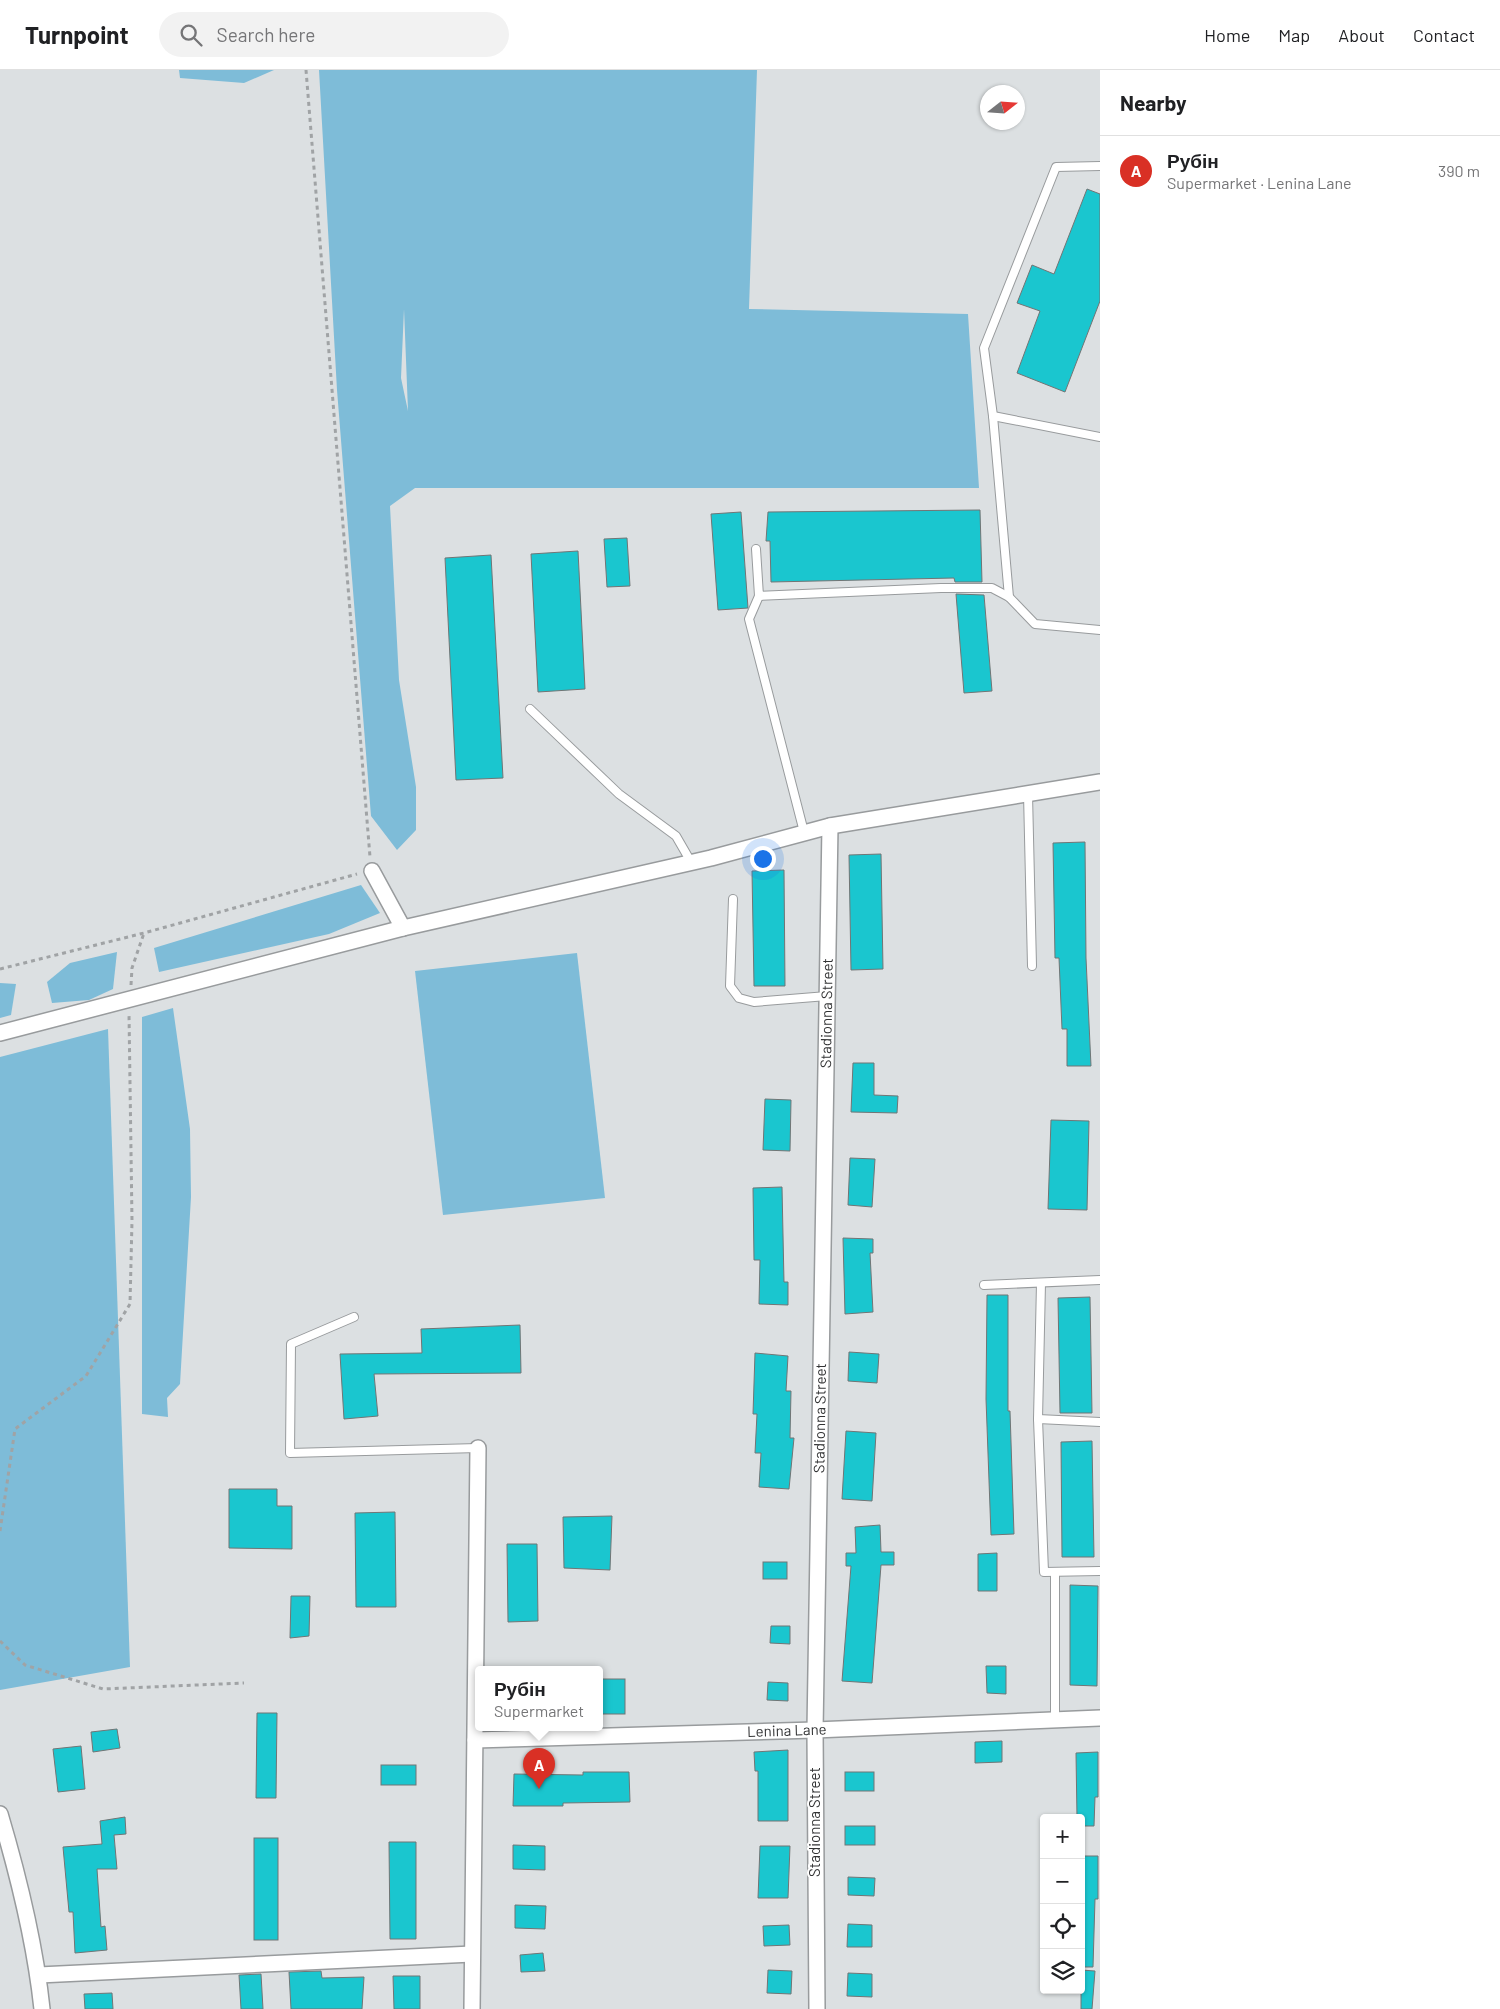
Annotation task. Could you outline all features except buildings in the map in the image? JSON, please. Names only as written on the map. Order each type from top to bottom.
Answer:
[{"type":"street","points":[[0,1033],[403,928],[691,862],[830,826],[1100,782]]},
{"type":"street","name":"Stadionna Street","points":[[817,2009],[815,1730],[830,826]]},
{"type":"street","points":[[372,870],[403,928]]},
{"type":"street","points":[[476,1666],[478,1448]]},
{"type":"street","name":"Lenina Lane","points":[[475,1740],[815,1730],[1100,1718]]},
{"type":"street","points":[[472,2009],[475,1731]]},
{"type":"street","points":[[0,1814],[16,1870],[38,1975],[42,2009]]},
{"type":"street","points":[[38,1975],[472,1954]]},
{"type":"lane","points":[[1009,597],[993,416],[984,348],[1056,167],[1100,166]]},
{"type":"lane","points":[[993,416],[1100,437]]},
{"type":"lane","points":[[756,549],[759,596],[749,620],[804,832]]},
{"type":"lane","points":[[759,596],[992,588],[1009,597],[1035,624],[1100,630]]},
{"type":"lane","points":[[530,709],[619,794],[676,836],[691,862]]},
{"type":"lane","points":[[1028,794],[1032,966]]},
{"type":"lane","points":[[733,899],[730,986],[739,998],[754,1002],[827,996]]},
{"type":"lane","points":[[984,1285],[1100,1280]]},
{"type":"lane","points":[[1041,1283],[1038,1419],[1044,1572],[1100,1571]]},
{"type":"lane","points":[[354,1317],[291,1344],[290,1453],[478,1448]]},
{"type":"lane","points":[[1038,1419],[1100,1422]]},
{"type":"lane","points":[[1055,1572],[1055,1720]]},
{"type":"path","points":[[0,969],[144,933],[372,870],[306,70]]},
{"type":"path","points":[[0,1532],[15,1429],[86,1376],[130,1304],[132,1212],[128,1035],[132,968],[144,933]]},
{"type":"path","points":[[0,1641],[26,1665],[103,1689],[244,1683]]},
{"type":"shaded area","points":[[179,70],[274,70],[244,83],[180,78]]},
{"type":"shaded area","points":[[319,70],[757,70],[749,309],[968,314],[979,488],[415,488],[390,506],[399,680],[416,787],[416,830],[397,850],[371,816],[337,390]],"holes":[[[404,309],[408,411],[401,378]]]},
{"type":"shaded area","points":[[361,885],[380,913],[329,934],[159,972],[154,948]]},
{"type":"shaded area","points":[[117,952],[113,989],[89,1000],[52,1003],[47,982],[70,963]]},
{"type":"shaded area","points":[[577,953],[605,1198],[443,1215],[415,971]]},
{"type":"shaded area","points":[[0,983],[16,984],[11,1015],[0,1018]]},
{"type":"shaded area","points":[[173,1008],[190,1129],[191,1197],[180,1384],[167,1398],[168,1417],[142,1414],[142,1017]]},
{"type":"shaded area","points":[[108,1029],[130,1667],[0,1690],[0,1057]]},
{"type":"place","name":"Рубін","points":[[539,1789]]}]
